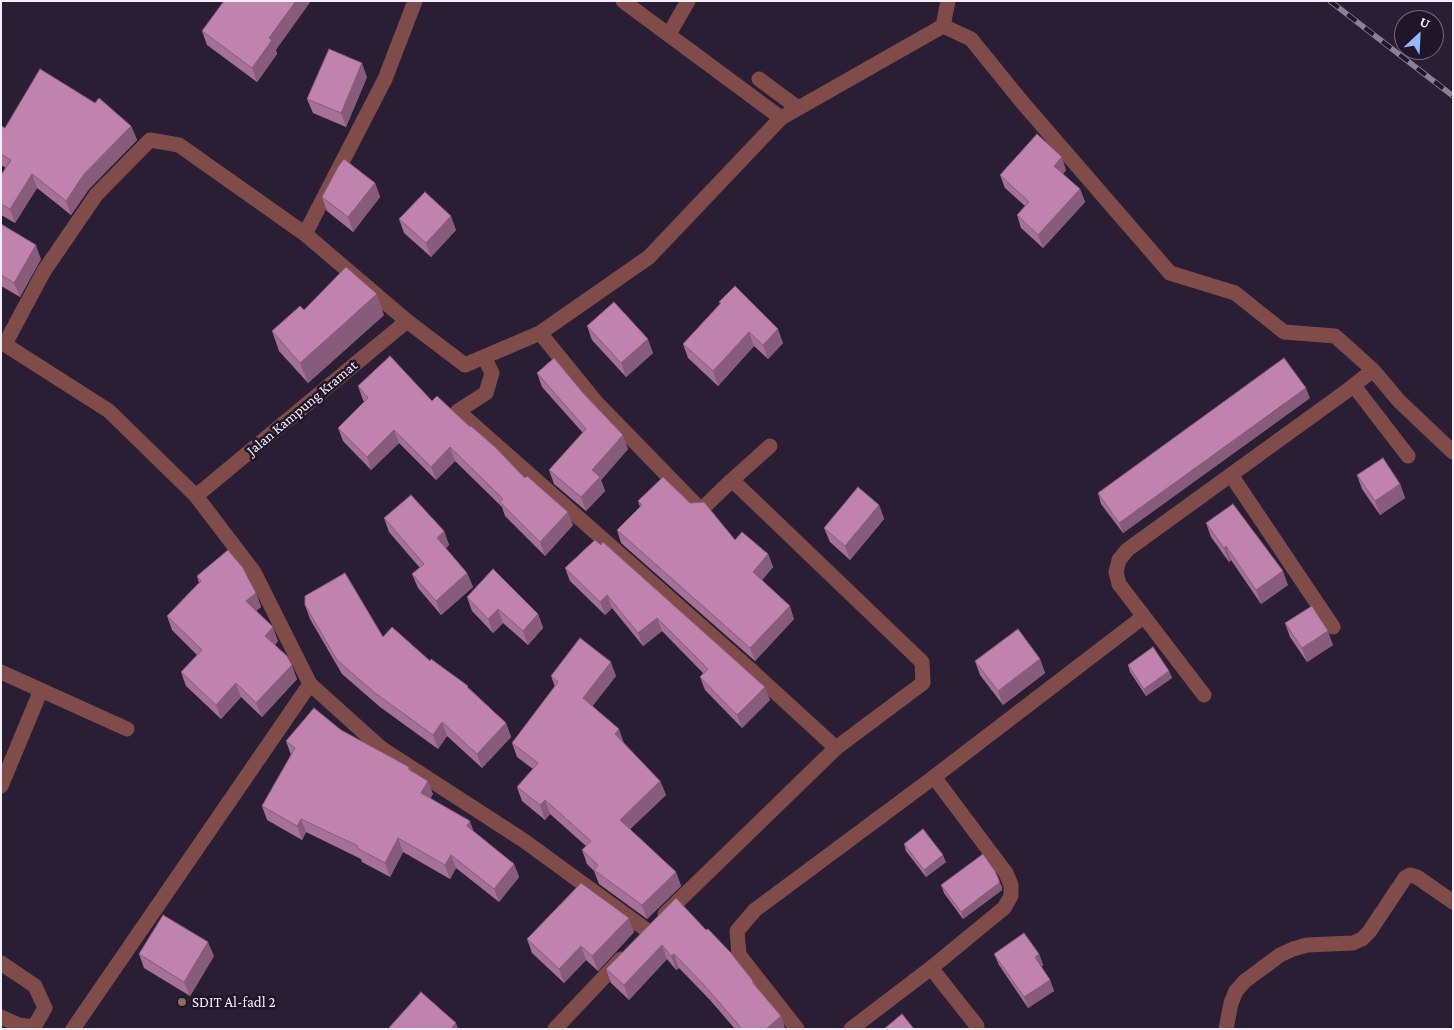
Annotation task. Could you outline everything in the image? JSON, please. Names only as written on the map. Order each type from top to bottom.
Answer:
[{"type":"street","points":[[305,234],[385,79],[415,1]]},
{"type":"street","points":[[623,1],[780,118]]},
{"type":"street","points":[[669,34],[688,1]]},
{"type":"street","points":[[648,931],[523,840],[381,748],[310,684],[254,572],[196,496],[109,411],[3,343],[44,271],[96,195],[150,140],[179,144],[305,234],[407,321],[465,365],[540,333],[649,257],[780,118],[943,26],[948,1]]},
{"type":"street","points":[[943,26],[972,39],[1022,102],[1170,273],[1235,293],[1284,332],[1335,336],[1373,370],[1399,401],[1453,452]]},
{"type":"street","points":[[759,79],[798,108]]},
{"type":"street","name":"Jalan Kampung Kramat","points":[[196,496],[407,321]]},
{"type":"street","points":[[540,333],[596,402],[694,505],[702,508],[706,506],[770,446]]},
{"type":"street","points":[[484,357],[492,373],[486,393],[458,411],[751,670],[836,748]]},
{"type":"street","points":[[1204,695],[1119,584],[1116,572],[1119,560],[1127,550],[1354,386],[1373,370]]},
{"type":"street","points":[[1354,386],[1408,456]]},
{"type":"street","points":[[1231,475],[1333,627]]},
{"type":"street","points":[[555,1029],[648,931],[836,748],[923,683],[922,662],[732,480]]},
{"type":"street","points":[[797,1029],[738,955],[737,931],[755,910],[934,777],[1143,617]]},
{"type":"street","points":[[1,672],[127,729]]},
{"type":"street","points":[[73,1029],[310,684]]},
{"type":"street","points":[[1,786],[41,690]]},
{"type":"street","points":[[851,1029],[931,968],[1004,908],[1011,896],[1011,885],[1006,872],[934,777]]},
{"type":"street","points":[[1226,1029],[1231,1003],[1244,981],[1280,955],[1293,949],[1307,945],[1353,943],[1362,939],[1370,932],[1405,878],[1410,875],[1417,877],[1453,902]]},
{"type":"street","points":[[1,963],[35,986],[45,1008],[34,1027],[19,1025],[1,1017]]},
{"type":"street","points":[[931,968],[977,1026]]},
{"type":"building","points":[[224,1],[296,1],[269,38],[272,40],[252,68],[202,31]]},
{"type":"building","points":[[329,49],[362,63],[341,113],[307,99]]},
{"type":"building","points":[[40,69],[95,103],[99,98],[131,126],[84,174],[66,201],[32,174],[10,209],[1,204],[1,175],[11,160],[1,154],[1,126],[5,128]]},
{"type":"building","points":[[1037,134],[1062,157],[1054,166],[1080,189],[1038,235],[1017,215],[1029,202],[1000,175]]},
{"type":"building","points":[[344,159],[375,183],[348,217],[322,197]]},
{"type":"building","points":[[425,192],[451,216],[426,243],[399,219]]},
{"type":"building","points":[[1,224],[36,245],[14,283],[1,275]]},
{"type":"building","points":[[346,267],[377,294],[300,363],[272,331],[300,306],[304,310]]},
{"type":"building","points":[[735,286],[778,329],[763,345],[749,332],[713,371],[683,344]]},
{"type":"building","points":[[614,302],[648,339],[621,363],[587,326]]},
{"type":"building","points":[[390,356],[432,401],[437,396],[495,447],[525,478],[527,476],[568,512],[540,542],[500,502],[503,499],[450,447],[431,467],[394,430],[367,457],[338,428],[368,398],[358,386]]},
{"type":"building","points":[[554,358],[584,394],[623,435],[592,470],[600,477],[581,497],[549,470],[586,429],[537,373]]},
{"type":"building","points":[[1284,358],[1306,388],[1119,523],[1098,493]]},
{"type":"building","points":[[1383,458],[1400,484],[1375,501],[1357,475]]},
{"type":"building","points":[[663,477],[690,503],[704,502],[735,540],[742,532],[768,554],[753,572],[790,606],[750,648],[617,530],[642,505],[638,501]]},
{"type":"building","points":[[858,487],[879,505],[845,546],[824,528]]},
{"type":"building","points":[[411,495],[444,531],[437,538],[467,573],[436,601],[412,574],[424,564],[384,518]]},
{"type":"building","points":[[1233,504],[1283,571],[1256,590],[1226,546],[1224,548],[1206,523]]},
{"type":"building","points":[[595,540],[601,545],[603,542],[765,687],[737,715],[700,677],[708,669],[657,618],[638,633],[607,595],[600,602],[565,568]]},
{"type":"building","points":[[228,550],[243,568],[256,593],[246,601],[273,627],[265,636],[287,656],[292,665],[256,703],[236,683],[216,705],[181,672],[202,650],[167,616],[201,581],[197,576]]},
{"type":"building","points":[[493,569],[538,614],[523,631],[498,609],[488,619],[467,597]]},
{"type":"building","points":[[345,573],[383,637],[392,627],[430,661],[431,659],[468,686],[506,723],[477,754],[442,722],[433,735],[375,693],[337,660],[305,605],[305,596]]},
{"type":"building","points":[[1312,606],[1328,631],[1302,648],[1285,623]]},
{"type":"building","points":[[1018,629],[1040,659],[998,691],[975,661]]},
{"type":"building","points":[[580,638],[611,662],[583,698],[619,729],[615,734],[660,781],[620,820],[676,872],[642,905],[594,870],[598,865],[582,850],[591,841],[545,800],[540,805],[517,787],[538,763],[512,743],[558,682],[551,676]]},
{"type":"building","points":[[1153,647],[1169,671],[1144,689],[1128,665]]},
{"type":"building","points":[[314,708],[341,730],[409,767],[408,769],[428,781],[421,793],[470,821],[467,826],[514,864],[494,889],[451,855],[445,865],[398,838],[385,863],[357,848],[358,846],[301,819],[297,826],[262,806],[295,748],[286,741]]},
{"type":"building","points":[[923,829],[943,855],[924,870],[904,844]]},
{"type":"building","points":[[983,854],[995,871],[999,883],[961,912],[941,885]]},
{"type":"building","points":[[581,883],[629,918],[592,956],[581,946],[559,969],[527,939]]},
{"type":"building","points":[[676,898],[731,953],[752,982],[781,1016],[766,1029],[742,1029],[705,986],[674,954],[671,956],[662,945],[624,985],[606,969]]},
{"type":"building","points":[[163,915],[208,942],[184,982],[139,954]]},
{"type":"building","points":[[1024,933],[1039,954],[1035,957],[1050,980],[1024,997],[994,954]]},
{"type":"building","points":[[421,992],[456,1023],[451,1029],[388,1029]]},
{"type":"building","points":[[902,1014],[914,1029],[884,1029]]},
{"type":"railway","points":[[1330,1],[1453,96]]},
{"type":"place","name":"SDIT Al-fadl 2","points":[[182,1002]]}]
